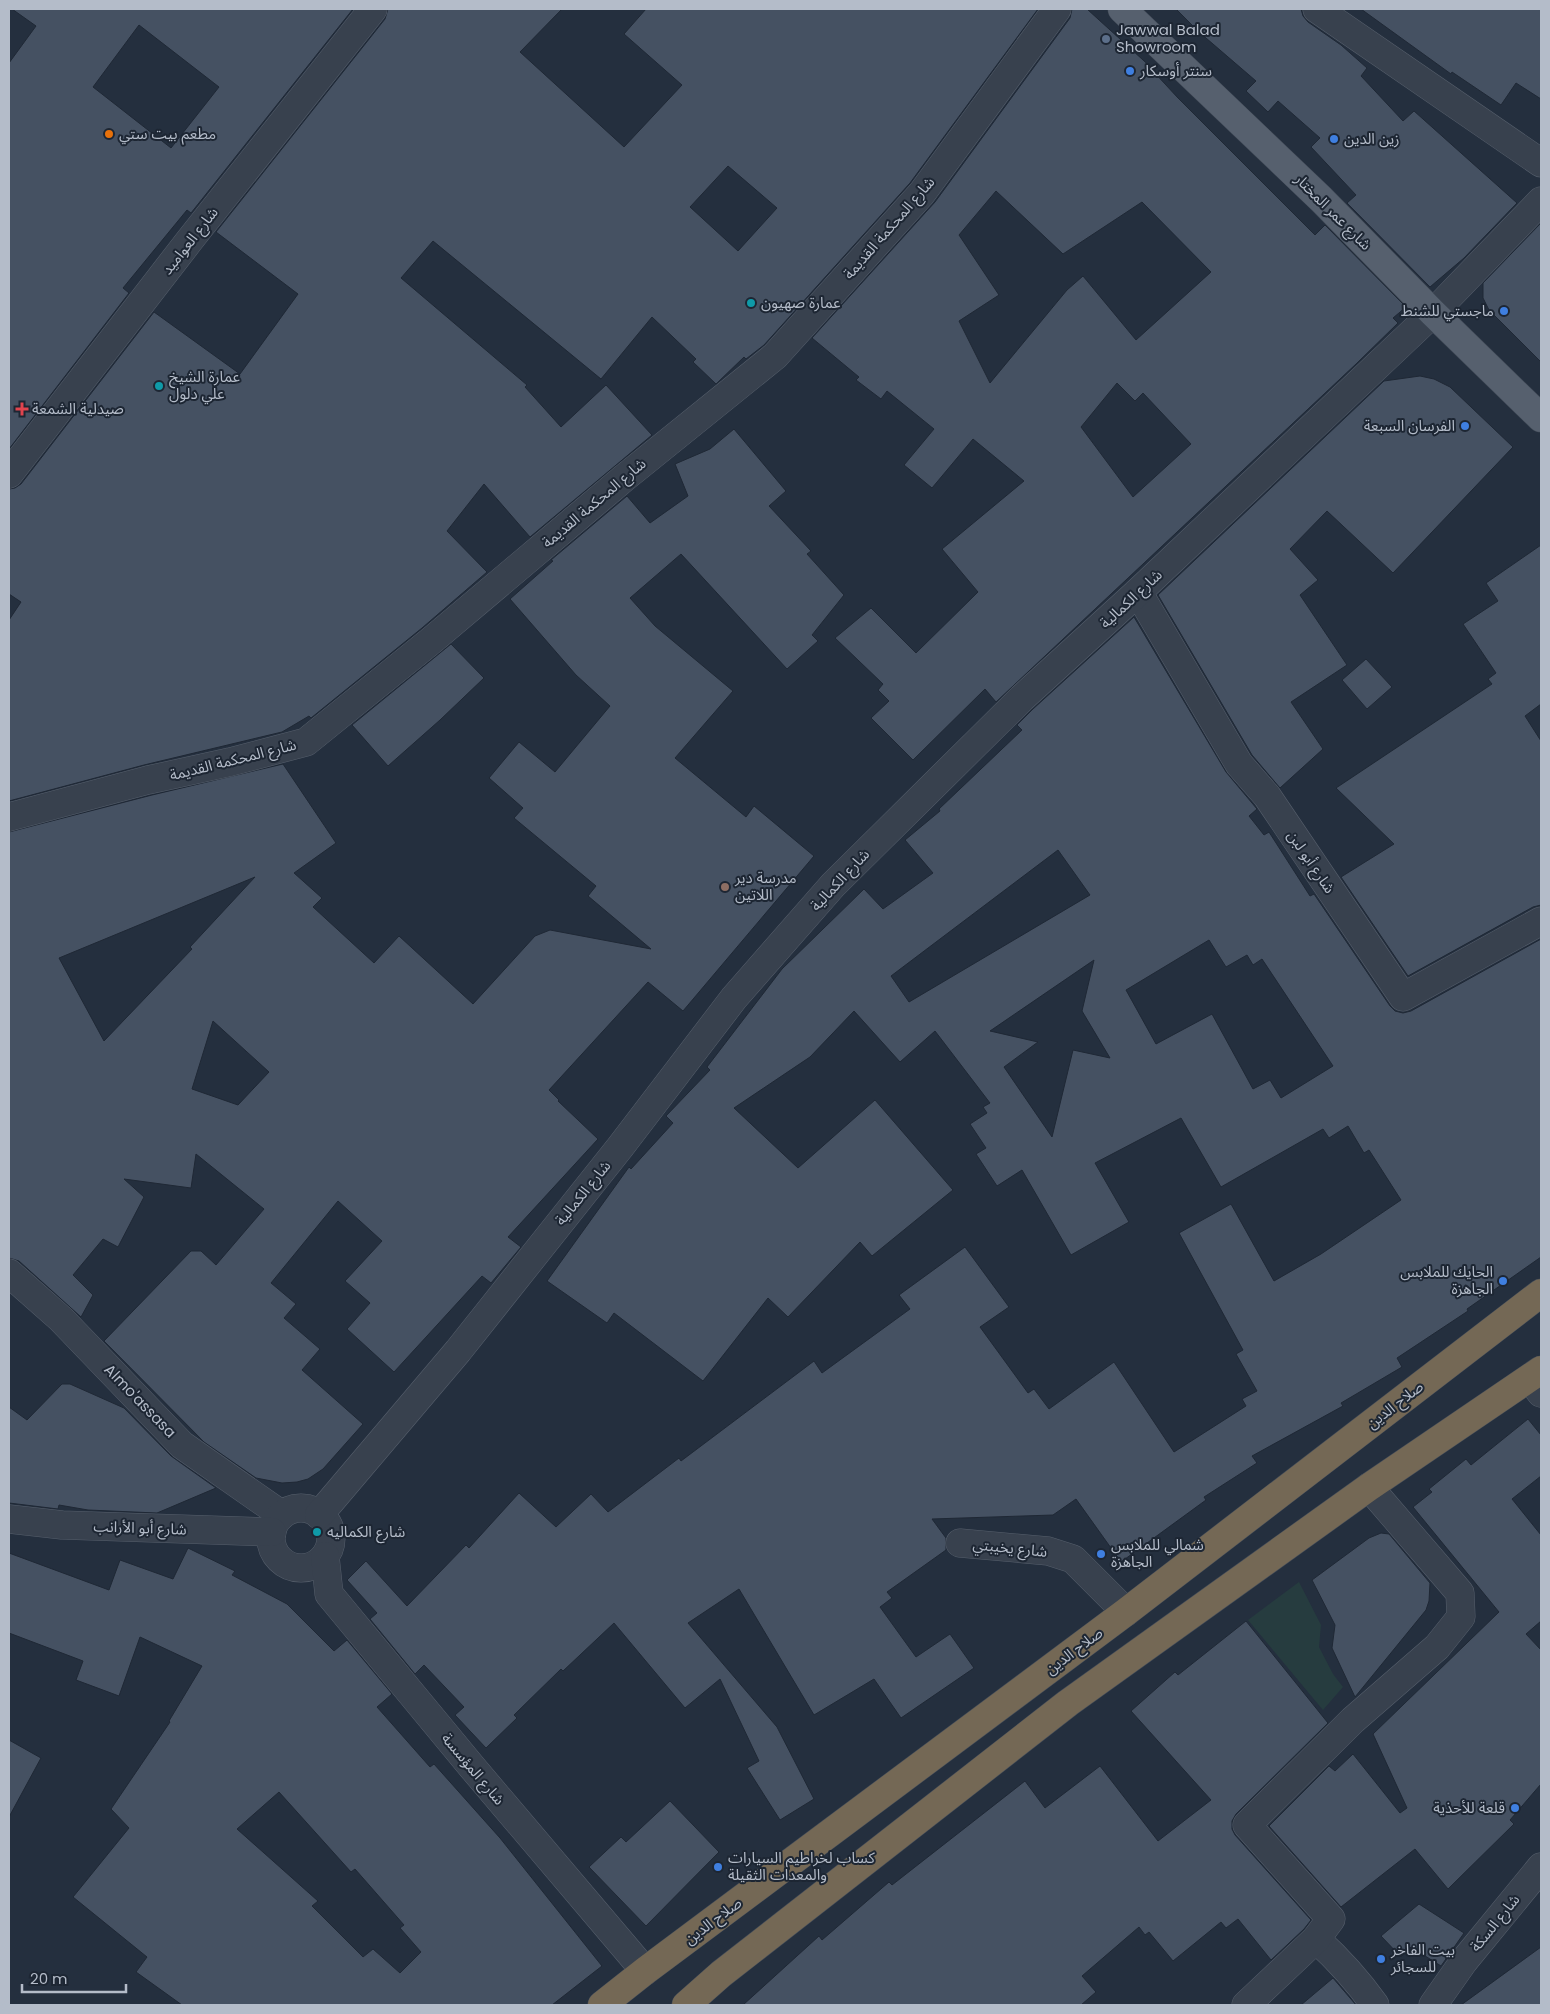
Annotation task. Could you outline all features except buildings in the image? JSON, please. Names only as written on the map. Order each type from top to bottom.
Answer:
[{"type":"highway","name":"صلاح الدين","points":[[602,2005],[1126,1612],[1541,1293]]},
{"type":"highway","points":[[686,2005],[721,1974],[1068,1703],[1369,1487],[1538,1381]]},
{"type":"main road","name":"شارع عمر المختار","points":[[1122,9],[1321,198],[1433,313],[1541,418]]},
{"type":"street","name":"شارع العواميد","points":[[9,474],[189,241],[373,9]]},
{"type":"street","name":"شارع المحكمة القديمة","points":[[9,817],[148,780],[230,762],[306,742],[432,640],[624,478],[775,356],[922,193],[1057,9]]},
{"type":"street","points":[[1317,9],[1541,163]]},
{"type":"street","name":"شارع الكمالية","points":[[319,1515],[458,1351],[621,1146],[734,998],[833,885],[1022,698],[1138,592],[1433,313],[1541,201]]},
{"type":"street","name":"شارع أبو لبن","points":[[1138,592],[1239,764],[1267,796],[1403,997],[1541,921]]},
{"type":"street","name":"Almo'assasa","points":[[9,1273],[61,1319],[182,1445],[277,1524]]},
{"type":"street","points":[[1246,2005],[1316,1939],[1331,1919],[1247,1825],[1353,1720],[1437,1647],[1460,1617],[1460,1593],[1369,1487]]},
{"type":"street","points":[[301,1508],[319,1515],[328,1525],[330,1531],[331,1544],[325,1556],[314,1566],[299,1568],[289,1566],[280,1560],[274,1552],[272,1542],[277,1524],[291,1510],[301,1508]]},
{"type":"street","name":"شارع أبو الأرانب","points":[[9,1520],[62,1525],[277,1524]]},
{"type":"street","name":"شارع يخيبتي","points":[[960,1543],[1048,1551],[1073,1559],[1126,1612]]},
{"type":"street","name":"شارع المؤسسة","points":[[325,1556],[329,1594],[644,1972]]},
{"type":"street","name":"شارع السكة","points":[[1433,2005],[1464,1961],[1541,1867]]},
{"type":"street","points":[[1316,1939],[1335,1957],[1375,2005]]},
{"type":"green space","points":[[1299,1582],[1321,1625],[1319,1647],[1333,1674],[1343,1687],[1323,1710],[1248,1620]]},
{"type":"place","name":"Jawwal Balad Showroom","points":[[1106,39]]},
{"type":"place","name":"سنتر أوسكار","points":[[1130,71]]},
{"type":"place","name":"مطعم بيت ستي","points":[[109,134]]},
{"type":"place","name":"زين الدين","points":[[1334,139]]},
{"type":"place","name":"عمارة صهيون","points":[[751,303]]},
{"type":"place","name":"ماجستي للشنط","points":[[1504,311]]},
{"type":"place","name":"عمارة الشيخ علي دلول","points":[[159,386]]},
{"type":"place","name":"صيدلية الشمعة","points":[[22,409]]},
{"type":"place","name":"الفرسان السبعة","points":[[1465,426]]},
{"type":"place","name":"مدرسة دير اللاتين","points":[[725,887]]},
{"type":"place","name":"الحايك للملابس الجاهزة","points":[[1503,1281]]},
{"type":"place","name":"شارع الكماليه","points":[[317,1532]]},
{"type":"place","name":"شمالي للملابس الجاهزة","points":[[1101,1554]]},
{"type":"place","name":"قلعة للأحذية","points":[[1515,1808]]},
{"type":"place","name":"كساب لخراطيم السيارات والمعدات الثقيلة","points":[[718,1867]]},
{"type":"place","name":"بيت الفاخر للسجائر","points":[[1381,1959]]}]
